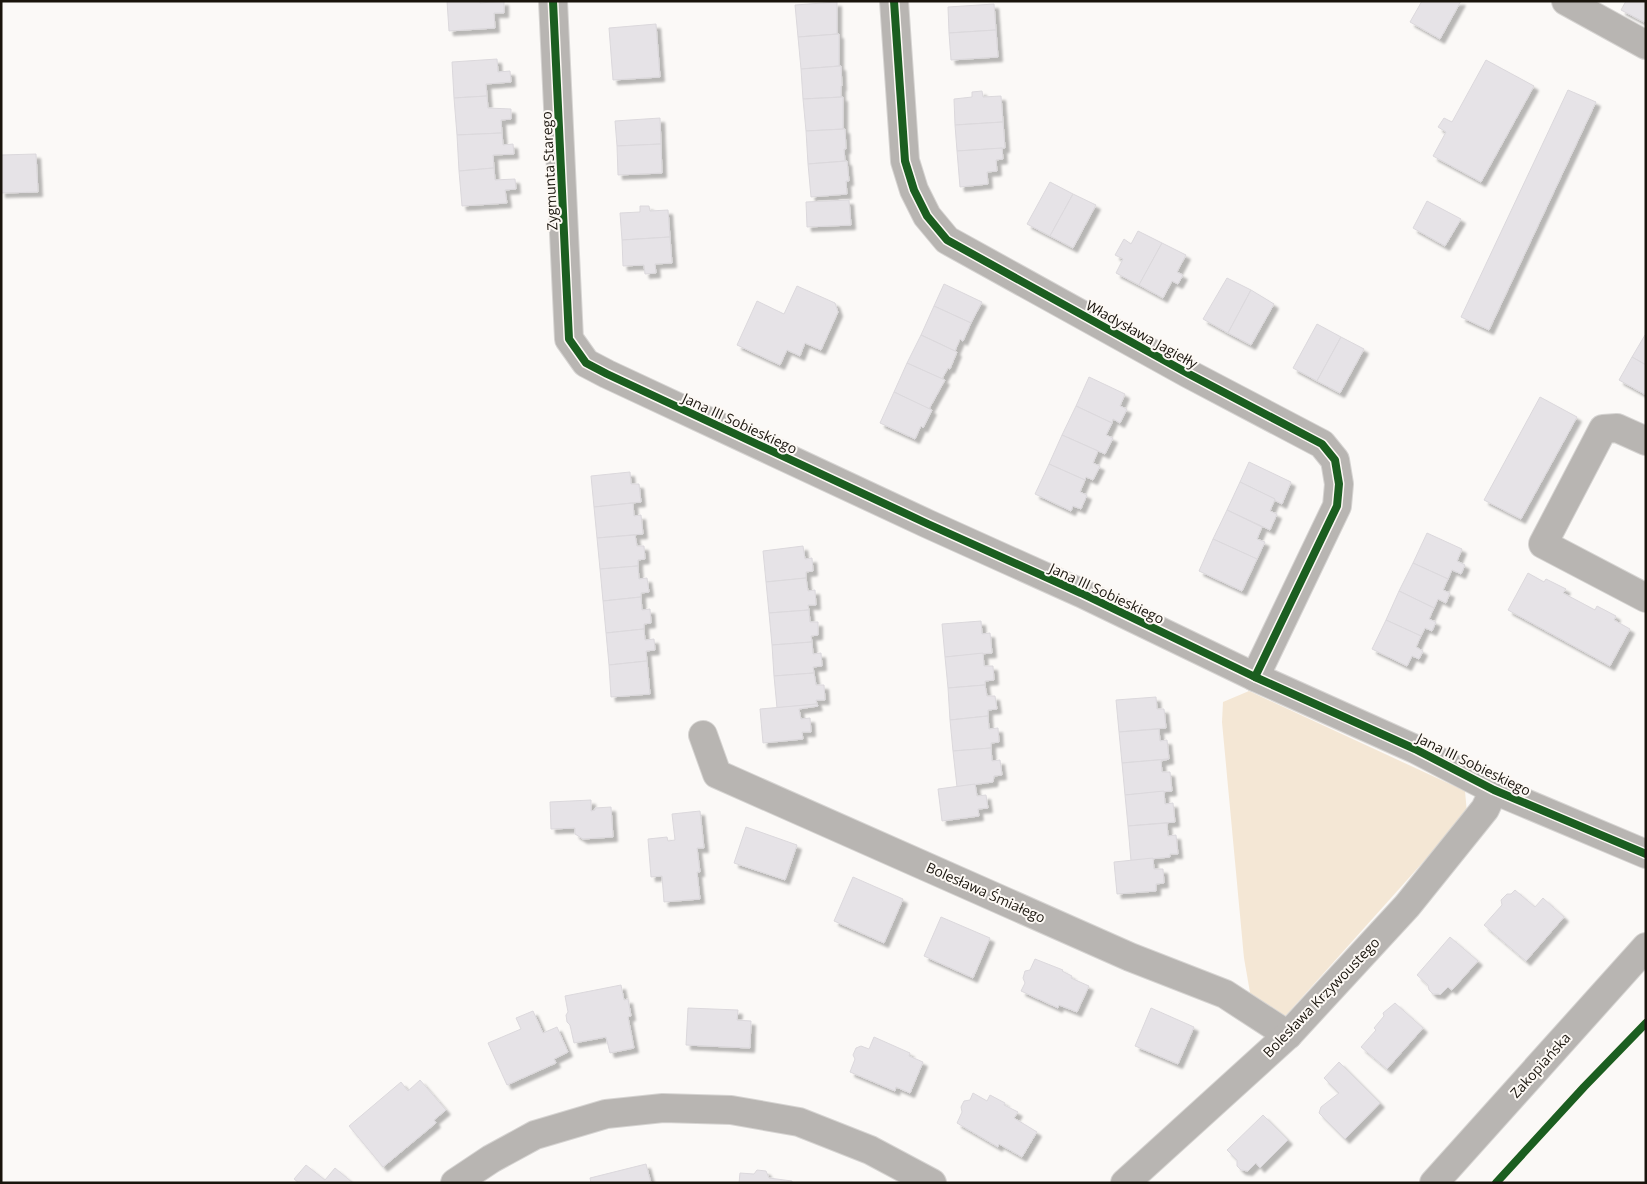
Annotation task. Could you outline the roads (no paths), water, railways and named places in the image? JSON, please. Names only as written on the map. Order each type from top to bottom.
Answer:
[{"type":"street","name":"Zygmunta Starego","points":[[553,1],[569,340]]},
{"type":"street","name":"Władysława Jagiełły","points":[[894,1],[905,161],[914,190],[927,216],[947,240],[1189,374],[1322,444],[1336,460],[1339,484],[1337,506],[1255,677]]},
{"type":"street","points":[[1566,1],[1646,45]]},
{"type":"street","name":"Jana III Sobieskiego","points":[[569,340],[586,363],[607,374],[928,524],[1081,593],[1255,677],[1414,749],[1494,790],[1646,854]]},
{"type":"street","points":[[1646,441],[1617,428],[1603,429],[1542,544],[1646,598]]},
{"type":"street","name":"Bolesława Śmiałego","points":[[703,735],[717,774],[1130,957],[1225,994],[1288,1036]]},
{"type":"street","name":"Bolesława Krzywoustego","points":[[1125,1183],[1288,1036],[1407,906],[1485,809],[1494,790]]},
{"type":"street","name":"Zakopiańska","points":[[1434,1183],[1646,947]]},
{"type":"street","points":[[455,1183],[491,1159],[535,1135],[606,1114],[663,1108],[731,1110],[799,1122],[870,1150],[932,1183]]}]
